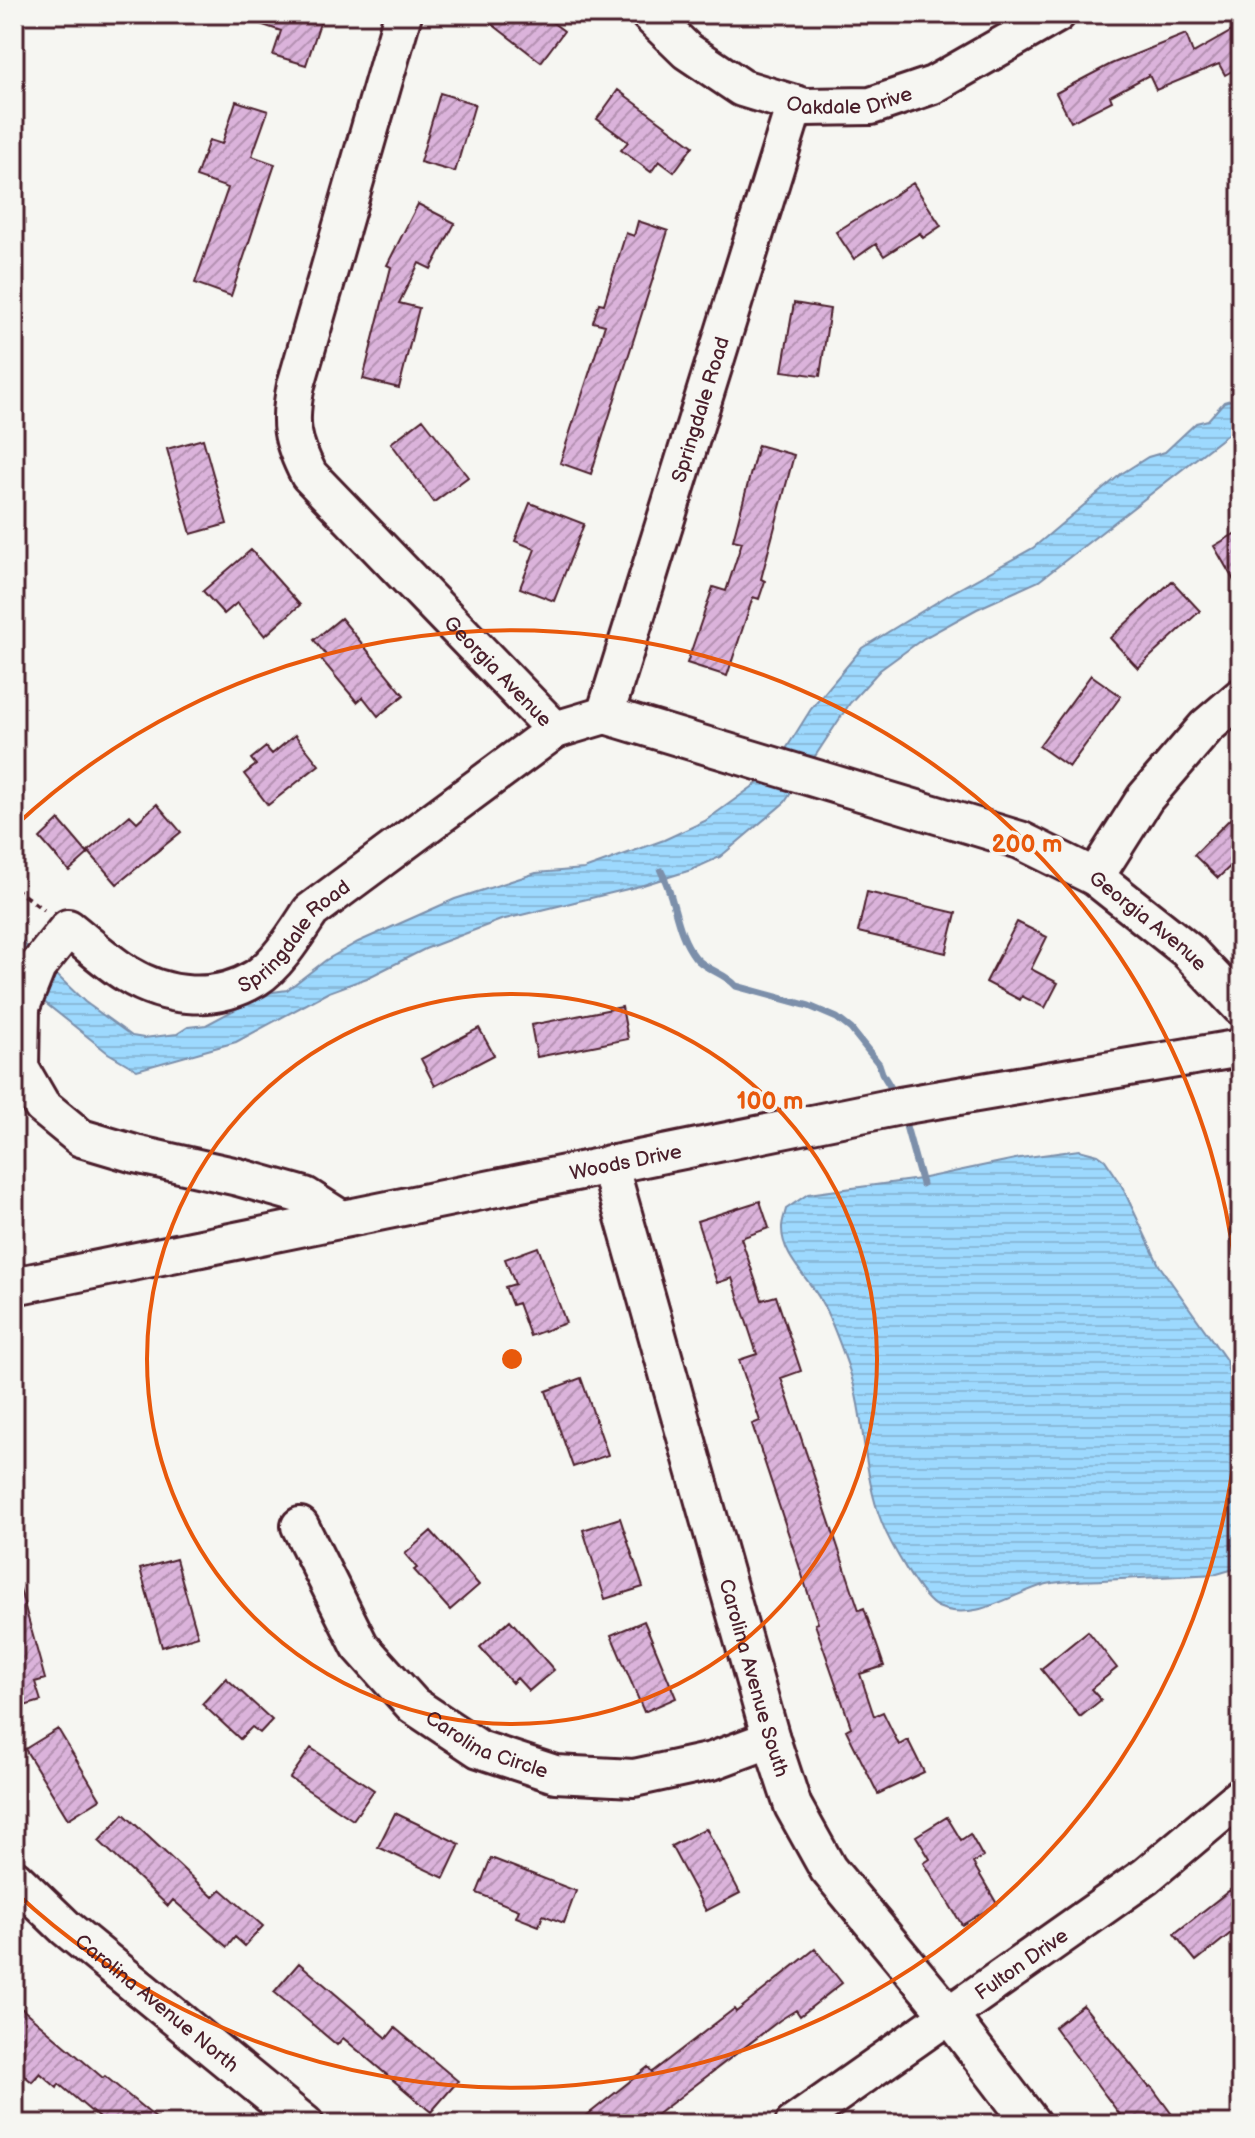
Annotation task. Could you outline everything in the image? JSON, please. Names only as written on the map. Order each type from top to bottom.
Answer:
[{"type":"street","name":"Georgia Avenue","points":[[403,14],[296,385],[290,416],[295,447],[309,475],[555,730],[605,715],[1020,840],[1095,877],[1187,950],[1241,1007]]},
{"type":"street","name":"Oakdale Drive","points":[[649,14],[687,51],[742,88],[805,107],[871,106],[933,85],[1057,14]]},
{"type":"street","name":"Springdale Road","points":[[605,715],[795,104]]},
{"type":"street","points":[[1095,877],[1145,798],[1206,727],[1241,697]]},
{"type":"street","name":"Springdale Road","points":[[60,939],[169,994],[214,995],[257,978],[289,944],[311,911],[555,730]]},
{"type":"street","points":[[60,939],[37,967],[21,1007],[20,1068],[42,1106],[81,1138],[305,1196],[341,1219]]},
{"type":"street","name":"Woods Drive","points":[[14,1286],[900,1106],[1241,1048]]},
{"type":"street","name":"Carolina Avenue South","points":[[609,1164],[771,1739],[793,1806],[828,1869],[948,2014],[1032,2124]]},
{"type":"street","name":"Carolina Circle","points":[[300,1526],[360,1646],[413,1705],[479,1749],[555,1774],[634,1778],[712,1761],[771,1739]]},
{"type":"street","name":"Fulton Drive","points":[[794,2124],[1146,1876],[1241,1796]]},
{"type":"street","name":"Carolina Avenue North","points":[[14,1878],[66,1928],[305,2124]]},
{"type":"path","points":[[14,888],[60,939]]},
{"type":"water","points":[[1241,397],[1241,430],[1229,433],[1039,581],[977,609],[924,638],[880,670],[850,703],[785,802],[720,857],[640,886],[501,920],[425,949],[367,978],[329,992],[236,1042],[137,1070],[108,1053],[14,978],[14,934],[85,1002],[132,1036],[144,1038],[177,1034],[188,1027],[206,1025],[266,993],[287,990],[326,960],[358,942],[455,899],[536,873],[584,869],[664,840],[705,821],[759,782],[781,757],[811,709],[862,648],[1033,548],[1121,474],[1148,457],[1165,452],[1196,423],[1208,420],[1224,402]]},
{"type":"water","points":[[1079,1150],[1105,1160],[1120,1182],[1159,1265],[1226,1360],[1228,1370],[1241,1389],[1241,1567],[1217,1574],[1068,1581],[1034,1588],[980,1609],[952,1611],[938,1607],[915,1582],[882,1523],[871,1485],[859,1407],[849,1369],[825,1309],[786,1248],[782,1227],[786,1209],[808,1194],[920,1179],[1020,1158]]},
{"type":"building","points":[[243,14],[323,14],[306,65],[273,55],[281,31],[242,18]]},
{"type":"building","points":[[479,14],[541,14],[564,31],[541,62]]},
{"type":"building","points":[[1241,26],[1241,66],[1225,75],[1219,64],[1156,90],[1149,75],[1110,96],[1112,101],[1071,122],[1056,93],[1111,64],[1186,34],[1193,53]]},
{"type":"building","points":[[618,90],[693,146],[674,172],[659,161],[651,172],[621,150],[628,142],[597,119]]},
{"type":"building","points":[[440,93],[475,104],[455,172],[420,162]]},
{"type":"building","points":[[236,101],[268,111],[252,156],[275,164],[231,296],[195,283],[228,188],[196,177],[209,140],[222,144]]},
{"type":"building","points":[[913,183],[941,226],[923,238],[920,233],[884,256],[876,244],[854,259],[836,232]]},
{"type":"building","points":[[418,204],[455,223],[431,269],[419,263],[399,303],[419,308],[399,388],[363,379],[391,267],[387,265]]},
{"type":"building","points":[[638,221],[668,231],[591,474],[560,463],[605,325],[593,322],[599,303],[604,304],[626,233],[634,236]]},
{"type":"building","points":[[794,303],[830,309],[820,376],[782,371]]},
{"type":"building","points":[[423,419],[468,477],[434,502],[391,443]]},
{"type":"building","points":[[203,439],[227,524],[191,534],[167,449]]},
{"type":"building","points":[[758,445],[794,455],[761,579],[765,581],[759,599],[753,597],[727,676],[687,663],[713,587],[726,591],[742,542],[733,540]]},
{"type":"building","points":[[530,503],[584,524],[554,601],[520,588],[535,549],[515,541]]},
{"type":"building","points":[[1241,530],[1241,593],[1214,546]]},
{"type":"building","points":[[251,550],[300,605],[265,636],[237,603],[224,614],[203,591]]},
{"type":"building","points":[[1172,581],[1200,611],[1138,668],[1110,638]]},
{"type":"building","points":[[341,618],[404,695],[378,716],[363,697],[357,702],[321,659],[326,655],[314,640]]},
{"type":"building","points":[[1091,675],[1121,696],[1069,767],[1039,746]]},
{"type":"building","points":[[295,735],[319,765],[268,805],[244,774],[256,765],[251,759],[266,747],[272,754]]},
{"type":"building","points":[[157,804],[181,832],[117,884],[88,851],[130,815],[137,822]]},
{"type":"building","points":[[1241,808],[1241,856],[1218,878],[1194,855]]},
{"type":"building","points":[[59,820],[88,854],[69,871],[40,838]]},
{"type":"building","points":[[867,892],[956,913],[946,953],[858,932]]},
{"type":"building","points":[[1017,922],[1047,937],[1031,969],[1058,983],[1045,1008],[1022,996],[1020,1000],[986,982]]},
{"type":"building","points":[[622,1007],[628,1039],[537,1057],[531,1025]]},
{"type":"building","points":[[479,1028],[494,1055],[435,1086],[421,1059]]},
{"type":"building","points":[[760,1201],[769,1228],[741,1238],[762,1300],[776,1296],[801,1371],[781,1378],[859,1610],[864,1608],[884,1666],[860,1674],[874,1716],[883,1712],[899,1745],[908,1740],[924,1772],[878,1794],[846,1730],[851,1727],[752,1424],[760,1421],[739,1360],[757,1354],[732,1278],[717,1283],[697,1221]]},
{"type":"building","points":[[538,1247],[566,1323],[530,1336],[518,1303],[512,1305],[505,1287],[515,1284],[505,1259]]},
{"type":"building","points":[[581,1378],[608,1455],[573,1467],[546,1391]]},
{"type":"building","points":[[620,1518],[643,1587],[605,1599],[583,1530]]},
{"type":"building","points":[[431,1531],[479,1585],[450,1610],[414,1570],[417,1568],[405,1554]]},
{"type":"building","points":[[176,1559],[198,1636],[162,1647],[140,1569]]},
{"type":"building","points":[[20,1589],[45,1679],[35,1682],[41,1701],[14,1709],[14,1590]]},
{"type":"building","points":[[510,1620],[554,1670],[529,1691],[517,1678],[512,1683],[480,1647]]},
{"type":"building","points":[[644,1621],[676,1698],[644,1712],[611,1635]]},
{"type":"building","points":[[1088,1631],[1117,1668],[1091,1689],[1101,1700],[1080,1717],[1041,1669]]},
{"type":"building","points":[[226,1678],[272,1720],[260,1733],[252,1727],[240,1739],[202,1704]]},
{"type":"building","points":[[58,1729],[100,1799],[68,1819],[25,1749]]},
{"type":"building","points":[[311,1748],[374,1790],[353,1820],[290,1778]]},
{"type":"building","points":[[395,1813],[460,1844],[444,1878],[378,1847]]},
{"type":"building","points":[[124,1814],[213,1897],[221,1889],[263,1926],[245,1946],[235,1937],[227,1947],[173,1900],[168,1906],[99,1841]]},
{"type":"building","points":[[947,1817],[961,1840],[970,1834],[983,1857],[973,1863],[997,1904],[962,1925],[924,1863],[930,1859],[916,1836]]},
{"type":"building","points":[[706,1828],[740,1893],[706,1911],[671,1846]]},
{"type":"building","points":[[491,1858],[576,1891],[564,1923],[543,1915],[539,1926],[516,1917],[519,1910],[477,1893]]},
{"type":"building","points":[[1230,1890],[1241,1904],[1241,1925],[1196,1961],[1174,1934]]},
{"type":"building","points":[[815,1949],[842,1983],[800,2016],[796,2010],[780,2020],[650,2120],[643,2112],[627,2124],[576,2124],[648,2067],[652,2072],[734,2009],[736,2012]]},
{"type":"building","points":[[299,1963],[387,2038],[395,2028],[458,2081],[431,2112],[343,2038],[337,2045],[274,1992]]},
{"type":"building","points":[[14,2002],[103,2078],[105,2076],[163,2124],[106,2124],[59,2084],[57,2088],[40,2073],[32,2082],[14,2067]]},
{"type":"building","points":[[1083,2005],[1179,2124],[1127,2124],[1054,2027]]},
{"type":"waterway","points":[[661,871],[683,937],[699,961],[736,986],[809,1006],[837,1018],[851,1029],[879,1064],[896,1096]]},
{"type":"waterway","points":[[903,1115],[922,1184]]}]
